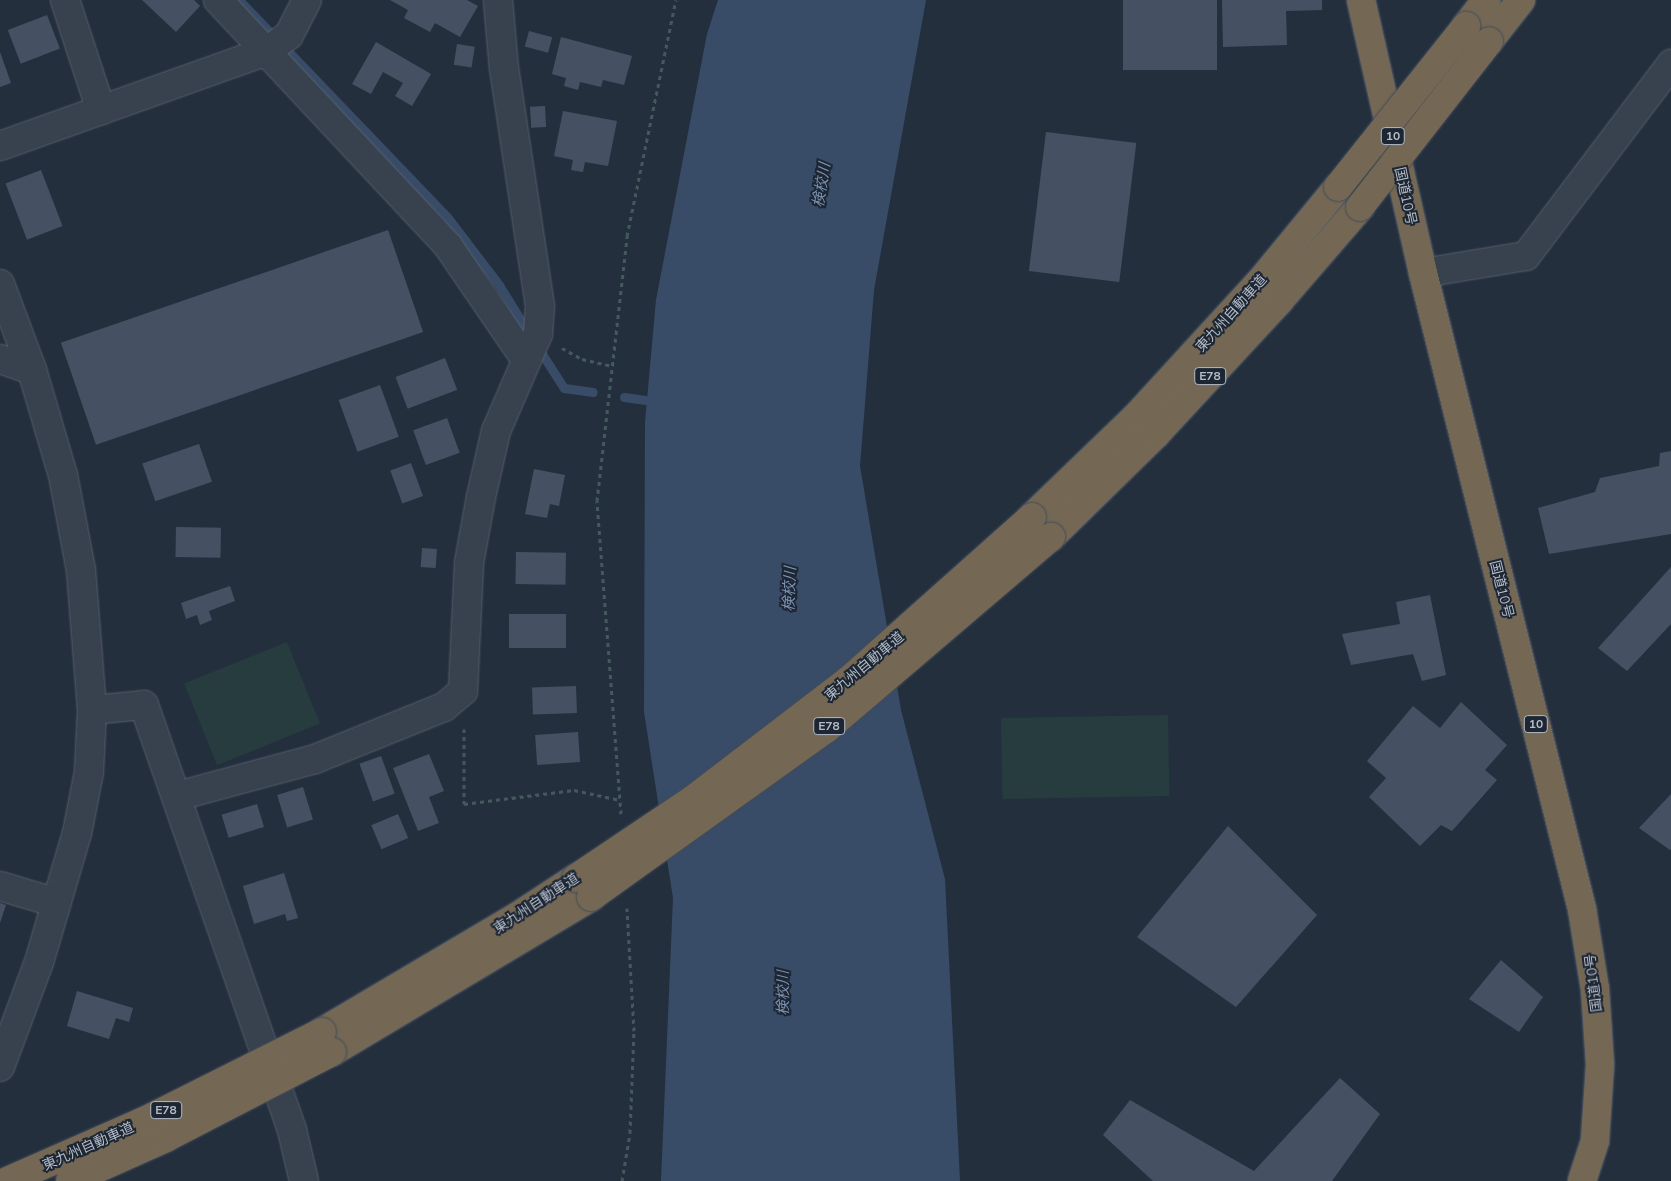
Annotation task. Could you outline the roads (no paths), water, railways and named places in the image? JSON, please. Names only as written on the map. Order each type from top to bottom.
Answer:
[{"type":"highway","name":"国道10号","points":[[1361,0],[1423,273],[1582,908],[1595,989],[1600,1065],[1594,1141],[1582,1181]]},
{"type":"highway","name":"東九州自動車道","points":[[584,887],[692,800],[850,680],[1032,517],[1149,403],[1260,283],[1486,0]]},
{"type":"highway","name":"東九州自動車道","points":[[70,1181],[166,1138],[327,1042],[515,918],[584,887],[826,729],[1051,537],[1156,434],[1279,301],[1360,206],[1521,0]]},
{"type":"highway","name":"東九州自動車道","points":[[7,1181],[327,1042]]},
{"type":"highway","points":[[0,1171],[28,1181]]},
{"type":"street","points":[[65,0],[101,110]]},
{"type":"street","points":[[218,0],[448,246],[531,349]]},
{"type":"street","points":[[0,146],[267,51],[289,35],[307,0]]},
{"type":"street","points":[[178,796],[316,759],[444,707],[463,690],[469,563],[481,496],[496,431],[531,349],[540,306],[504,69],[498,0]]},
{"type":"street","points":[[1423,273],[1526,256],[1671,64]]},
{"type":"street","points":[[0,284],[32,370],[63,476],[80,570],[92,710],[89,772],[77,833],[40,962],[0,1067]]},
{"type":"street","points":[[0,359],[32,370]]},
{"type":"street","points":[[92,710],[144,705],[178,796],[292,1130],[304,1181]]},
{"type":"street","points":[[0,886],[57,903]]},
{"type":"water","name":"検校川","points":[[718,0],[926,0],[874,290],[860,466],[901,710],[945,879],[960,1181],[661,1181],[673,898],[644,712],[645,422],[656,300],[707,34]]},
{"type":"waterway","points":[[239,0],[448,218],[499,285],[530,335]]},
{"type":"waterway","points":[[537,346],[564,388],[593,392]]},
{"type":"waterway","points":[[624,397],[659,402]]}]
